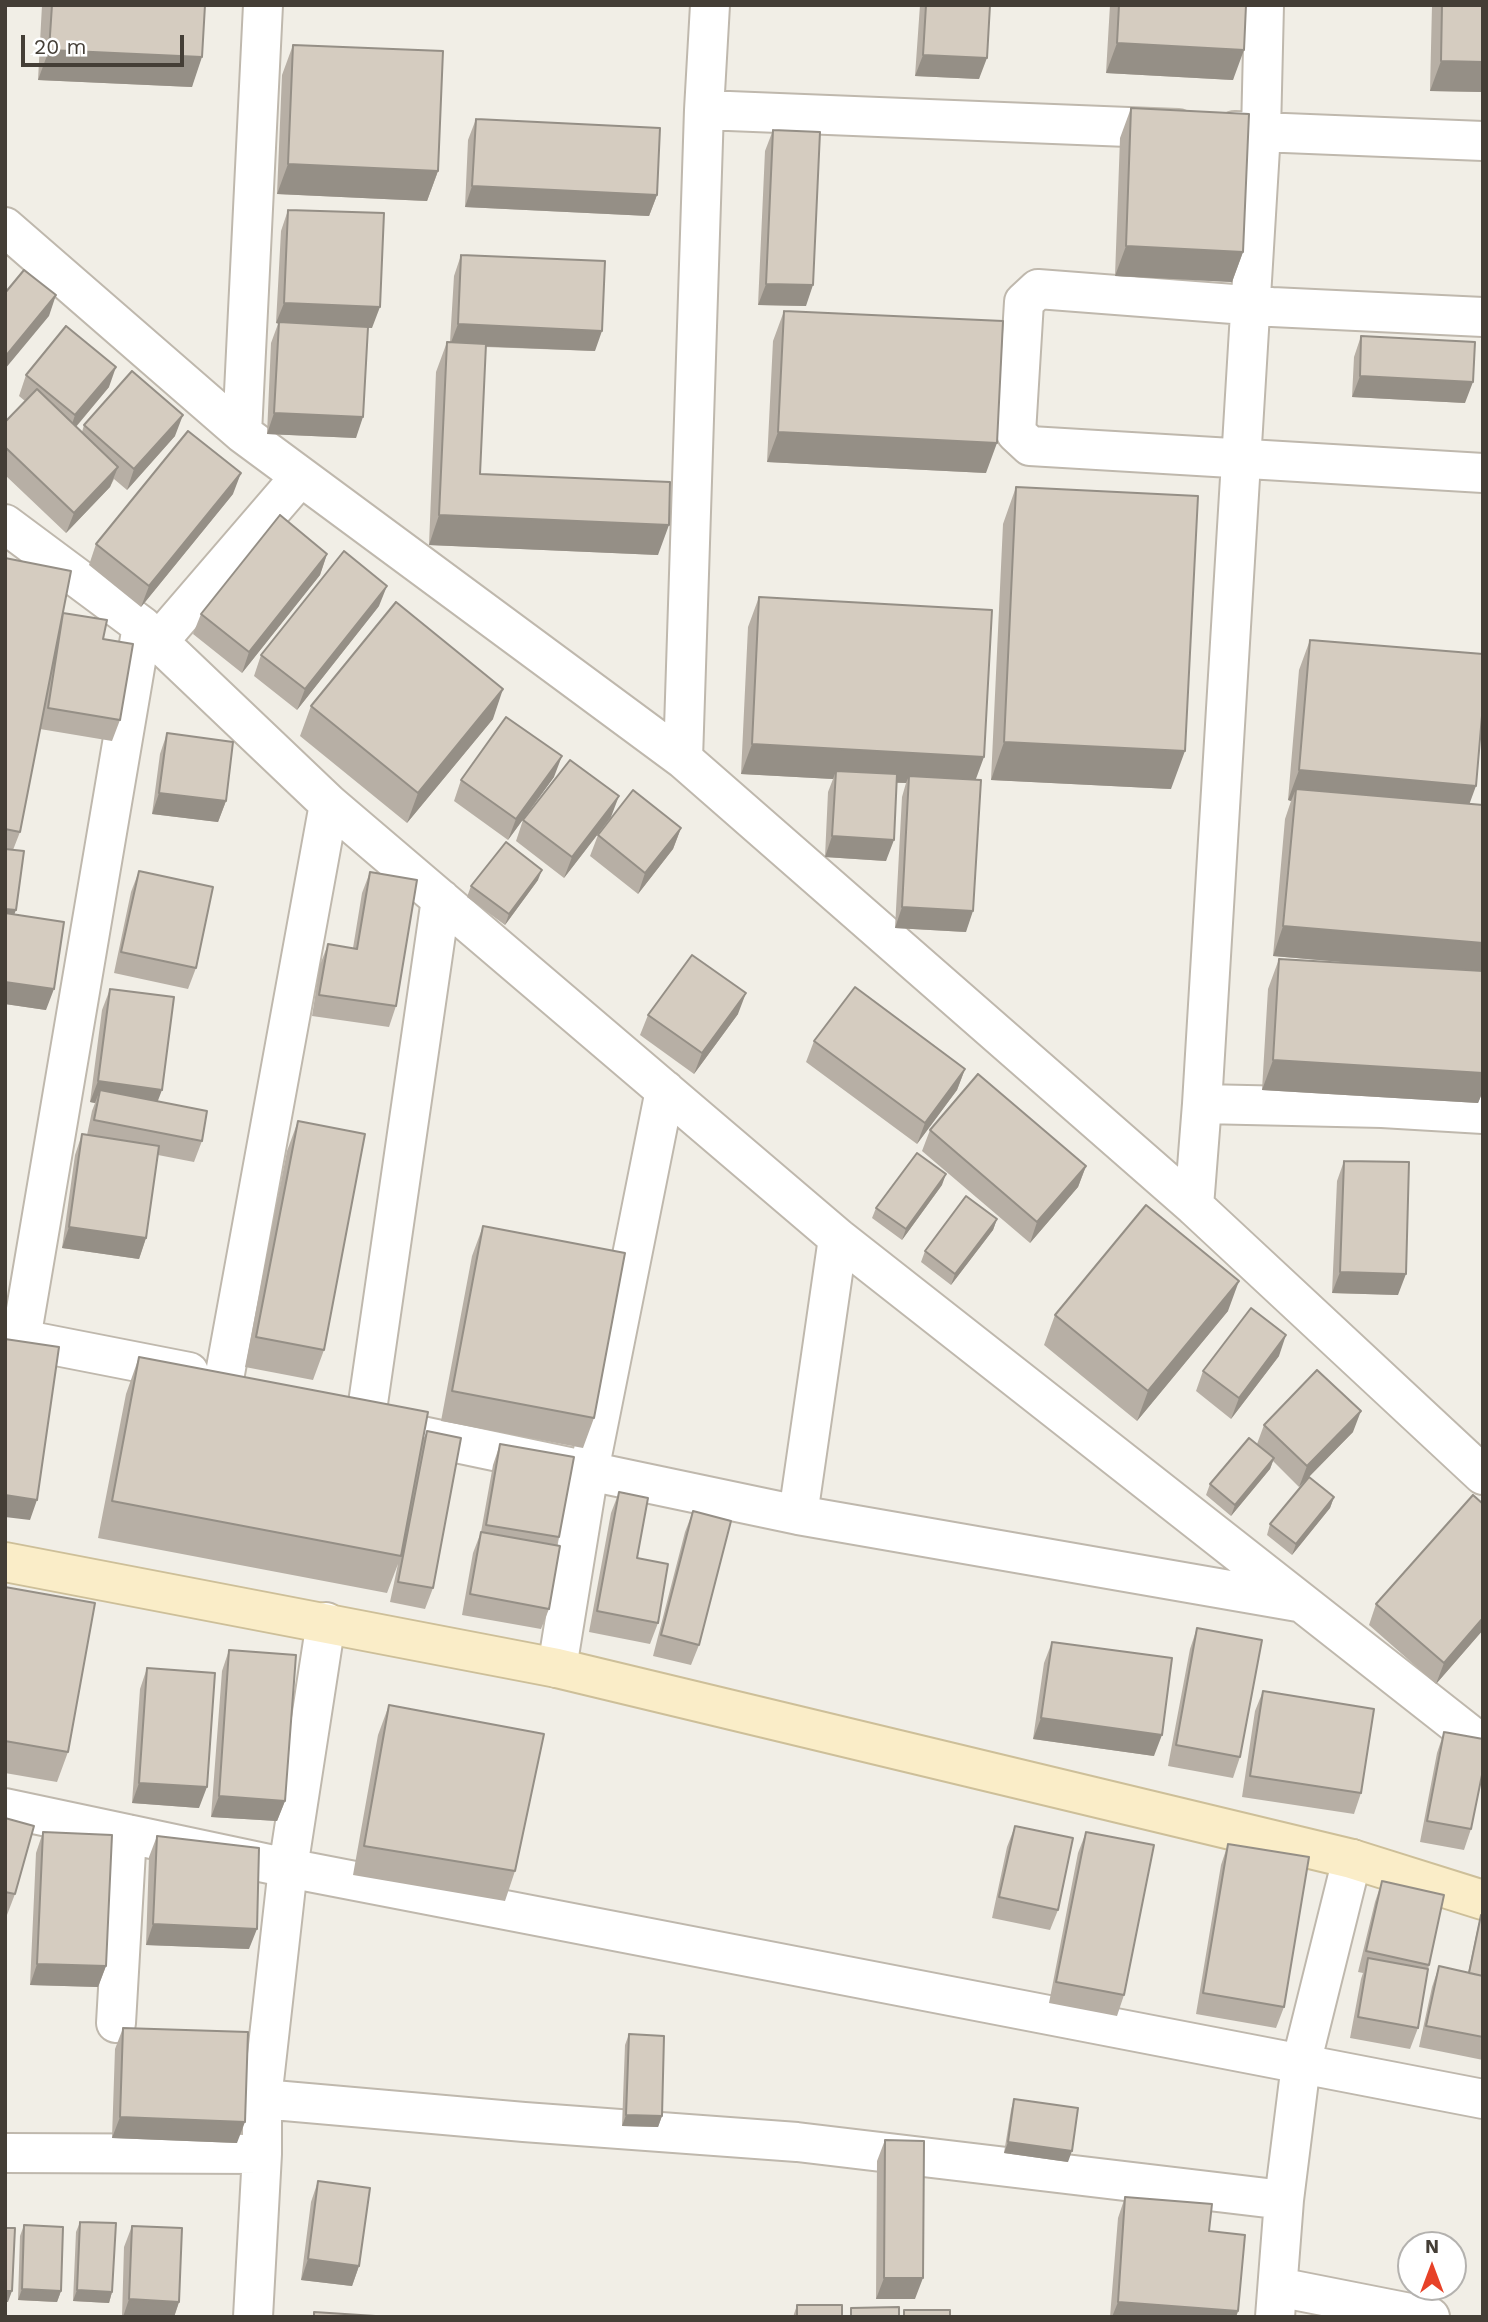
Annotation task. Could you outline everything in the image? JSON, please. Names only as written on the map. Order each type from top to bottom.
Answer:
[{"type":"street","points":[[242,433],[262,5]]},
{"type":"street","points":[[683,759],[704,110],[710,5]]},
{"type":"street","points":[[1194,1206],[1251,305],[1261,132],[1264,5]]},
{"type":"street","points":[[704,110],[1483,141]]},
{"type":"street","points":[[5,227],[242,433],[683,759],[1194,1206],[1483,1475]]},
{"type":"street","points":[[1483,317],[1251,305],[1038,289],[1024,302],[1016,432],[1030,446],[1483,473]]},
{"type":"street","points":[[262,1391],[223,1379],[13,1338],[150,634],[300,477]]},
{"type":"street","points":[[5,524],[150,634],[329,804],[838,1238],[1483,1745]]},
{"type":"street","points":[[223,1379],[329,804]]},
{"type":"street","points":[[365,1424],[441,899]]},
{"type":"street","points":[[556,1668],[589,1471],[665,1090]]},
{"type":"street","points":[[1202,1104],[1382,1108],[1483,1114]]},
{"type":"street","points":[[798,1515],[838,1238]]},
{"type":"street","points":[[327,1412],[365,1424],[798,1515],[1304,1603]]},
{"type":"street","points":[[5,1562],[556,1668],[1352,1859],[1483,1900]]},
{"type":"street","points":[[253,2317],[262,2154],[262,2099],[288,1868],[327,1622]]},
{"type":"street","points":[[5,1808],[288,1868],[1483,2099]]},
{"type":"street","points":[[116,2023],[127,1834]]},
{"type":"street","points":[[1352,1859],[1301,2064],[1284,2200],[1277,2302],[1430,2317]]},
{"type":"street","points":[[262,2099],[797,2142],[1284,2200]]},
{"type":"street","points":[[5,2153],[262,2154]]},
{"type":"building","points":[[52,5],[205,5],[202,57],[49,50]]},
{"type":"building","points":[[926,5],[990,5],[987,58],[923,55]]},
{"type":"building","points":[[1119,5],[1246,5],[1244,50],[1117,43]]},
{"type":"building","points":[[1442,5],[1483,5],[1483,62],[1441,61]]},
{"type":"building","points":[[293,45],[443,51],[438,171],[288,164]]},
{"type":"building","points":[[1131,108],[1249,114],[1243,252],[1126,246]]},
{"type":"building","points":[[476,119],[660,128],[657,195],[472,186]]},
{"type":"building","points":[[773,130],[820,132],[813,285],[766,284]]},
{"type":"building","points":[[288,210],[384,213],[380,307],[284,303]]},
{"type":"building","points":[[461,255],[605,261],[602,331],[458,324]]},
{"type":"building","points":[[24,270],[56,295],[5,357],[5,293]]},
{"type":"building","points":[[784,311],[1003,321],[997,443],[778,432]]},
{"type":"building","points":[[279,322],[368,327],[363,417],[274,413]]},
{"type":"building","points":[[66,326],[116,367],[75,415],[26,375]]},
{"type":"building","points":[[1361,336],[1475,342],[1473,382],[1360,376]]},
{"type":"building","points":[[447,342],[486,344],[480,474],[670,482],[669,525],[439,515]]},
{"type":"building","points":[[132,371],[183,415],[134,469],[84,425]]},
{"type":"building","points":[[37,389],[118,467],[74,513],[5,447],[5,422]]},
{"type":"building","points":[[188,431],[241,473],[149,586],[96,544]]},
{"type":"building","points":[[1016,487],[1198,496],[1185,751],[1004,742]]},
{"type":"building","points":[[280,515],[327,554],[249,652],[201,614]]},
{"type":"building","points":[[344,551],[387,586],[305,689],[261,655]]},
{"type":"building","points":[[5,558],[71,571],[20,832],[5,829]]},
{"type":"building","points":[[759,597],[992,610],[984,757],[752,744]]},
{"type":"building","points":[[396,602],[503,689],[418,793],[311,706]]},
{"type":"building","points":[[63,613],[107,620],[103,639],[133,644],[120,720],[48,708]]},
{"type":"building","points":[[1310,640],[1483,654],[1483,704],[1476,786],[1299,770]]},
{"type":"building","points":[[506,717],[562,756],[516,819],[461,780]]},
{"type":"building","points":[[167,733],[233,742],[226,801],[159,793]]},
{"type":"building","points":[[570,760],[619,796],[572,857],[523,820]]},
{"type":"building","points":[[836,771],[897,774],[894,840],[832,836]]},
{"type":"building","points":[[909,776],[981,780],[973,911],[902,907]]},
{"type":"building","points":[[1296,789],[1483,805],[1483,943],[1283,926]]},
{"type":"building","points":[[633,790],[681,828],[645,873],[598,835]]},
{"type":"building","points":[[506,842],[542,870],[509,914],[471,886]]},
{"type":"building","points":[[5,849],[24,851],[16,910],[5,909]]},
{"type":"building","points":[[139,871],[213,887],[196,968],[121,952]]},
{"type":"building","points":[[370,872],[417,880],[396,1006],[319,995],[328,944],[357,949]]},
{"type":"building","points":[[5,913],[64,922],[54,989],[5,982]]},
{"type":"building","points":[[692,955],[746,993],[702,1053],[648,1015]]},
{"type":"building","points":[[1279,959],[1483,971],[1483,1073],[1273,1060]]},
{"type":"building","points":[[855,987],[965,1069],[925,1123],[814,1041]]},
{"type":"building","points":[[110,989],[174,997],[162,1090],[98,1081]]},
{"type":"building","points":[[978,1074],[1086,1166],[1037,1222],[930,1130]]},
{"type":"building","points":[[100,1090],[207,1111],[202,1141],[94,1120]]},
{"type":"building","points":[[298,1121],[365,1134],[324,1350],[256,1337]]},
{"type":"building","points":[[82,1134],[159,1146],[146,1238],[69,1227]]},
{"type":"building","points":[[917,1153],[946,1174],[906,1229],[876,1208]]},
{"type":"building","points":[[1344,1161],[1409,1162],[1406,1274],[1340,1272]]},
{"type":"building","points":[[966,1196],[997,1219],[955,1274],[925,1251]]},
{"type":"building","points":[[1146,1205],[1239,1281],[1148,1391],[1055,1315]]},
{"type":"building","points":[[483,1226],[625,1253],[594,1418],[452,1391]]},
{"type":"building","points":[[1251,1308],[1286,1335],[1239,1398],[1203,1371]]},
{"type":"building","points":[[5,1339],[59,1347],[37,1500],[5,1495]]},
{"type":"building","points":[[139,1357],[428,1412],[401,1556],[112,1501]]},
{"type":"building","points":[[1317,1370],[1361,1411],[1307,1466],[1264,1425]]},
{"type":"building","points":[[427,1431],[461,1438],[433,1588],[398,1582]]},
{"type":"building","points":[[1249,1438],[1274,1458],[1235,1505],[1210,1484]]},
{"type":"building","points":[[500,1444],[574,1457],[559,1537],[486,1525]]},
{"type":"building","points":[[1309,1477],[1334,1497],[1296,1544],[1270,1524]]},
{"type":"building","points":[[619,1492],[648,1498],[637,1558],[668,1564],[658,1623],[597,1611]]},
{"type":"building","points":[[1473,1495],[1483,1504],[1483,1618],[1444,1663],[1376,1604]]},
{"type":"building","points":[[693,1511],[731,1521],[699,1645],[661,1635]]},
{"type":"building","points":[[481,1532],[560,1546],[549,1609],[470,1594]]},
{"type":"building","points":[[5,1587],[95,1603],[68,1752],[5,1741]]},
{"type":"building","points":[[1197,1628],[1262,1640],[1240,1757],[1176,1745]]},
{"type":"building","points":[[1052,1642],[1172,1658],[1162,1735],[1041,1718]]},
{"type":"building","points":[[229,1650],[296,1655],[285,1801],[219,1796]]},
{"type":"building","points":[[147,1668],[215,1673],[207,1787],[139,1783]]},
{"type":"building","points":[[1263,1691],[1374,1709],[1361,1793],[1250,1776]]},
{"type":"building","points":[[389,1705],[544,1734],[515,1871],[364,1846]]},
{"type":"building","points":[[1444,1732],[1483,1739],[1483,1770],[1471,1829],[1427,1821]]},
{"type":"building","points":[[5,1818],[34,1826],[15,1894],[5,1892]]},
{"type":"building","points":[[1015,1826],[1073,1838],[1058,1910],[999,1897]]},
{"type":"building","points":[[43,1832],[112,1835],[106,1966],[37,1964]]},
{"type":"building","points":[[1086,1832],[1154,1845],[1124,1995],[1056,1982]]},
{"type":"building","points":[[157,1836],[259,1848],[257,1929],[153,1924]]},
{"type":"building","points":[[1228,1844],[1309,1857],[1284,2007],[1203,1993]]},
{"type":"building","points":[[1382,1881],[1444,1895],[1429,1965],[1366,1951]]},
{"type":"building","points":[[1483,1915],[1483,1976],[1469,1973]]},
{"type":"building","points":[[1368,1958],[1428,1969],[1418,2028],[1358,2017]]},
{"type":"building","points":[[1439,1966],[1483,1976],[1483,2037],[1426,2026]]},
{"type":"building","points":[[123,2028],[248,2032],[245,2122],[120,2117]]},
{"type":"building","points":[[629,2034],[664,2036],[662,2116],[626,2115]]},
{"type":"building","points":[[1014,2099],[1078,2108],[1072,2151],[1008,2142]]},
{"type":"building","points":[[885,2140],[924,2141],[923,2278],[884,2278]]},
{"type":"building","points":[[318,2181],[370,2188],[359,2266],[308,2259]]},
{"type":"building","points":[[1125,2197],[1212,2204],[1209,2231],[1245,2235],[1238,2311],[1118,2302]]},
{"type":"building","points":[[80,2222],[116,2223],[112,2292],[77,2290]]},
{"type":"building","points":[[24,2225],[63,2227],[61,2291],[22,2289]]},
{"type":"building","points":[[132,2226],[182,2228],[179,2302],[129,2299]]},
{"type":"building","points":[[5,2228],[15,2228],[12,2291],[5,2291]]},
{"type":"building","points":[[797,2305],[842,2305],[842,2317],[797,2317]]},
{"type":"building","points":[[899,2307],[899,2317],[851,2317],[851,2308]]},
{"type":"building","points":[[904,2310],[950,2310],[950,2317],[904,2317]]},
{"type":"building","points":[[314,2312],[391,2317],[314,2317]]}]
